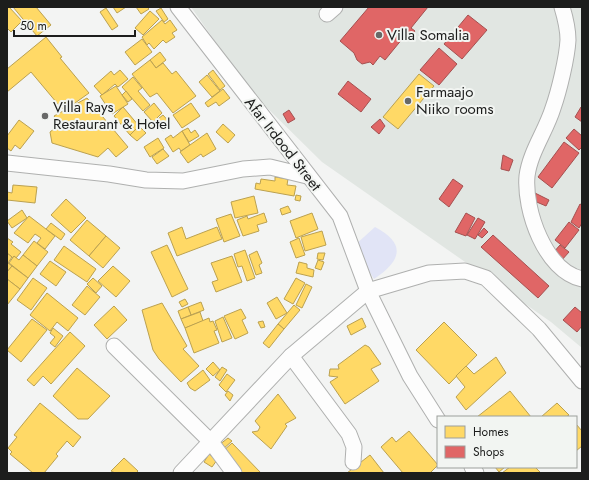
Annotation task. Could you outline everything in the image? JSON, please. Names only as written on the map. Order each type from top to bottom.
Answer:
[{"type":"street","name":"Afar Irdood Street","points":[[178,7],[307,176],[340,216],[368,291],[410,376],[437,418]]},
{"type":"street","points":[[562,7],[568,40],[553,108],[536,145],[527,176],[528,202],[537,230],[552,260],[565,272],[582,279]]},
{"type":"street","points":[[7,163],[109,174],[146,180],[183,181],[243,169],[270,167],[307,176]]},
{"type":"street","points":[[181,473],[291,356],[368,291],[429,273],[465,271],[486,278],[539,329],[582,381]]},
{"type":"street","points":[[114,346],[211,442],[234,473]]},
{"type":"street","points":[[291,356],[349,434],[354,446],[353,462]]},
{"type":"shaded area","points":[[191,7],[582,7],[582,348],[551,322],[322,162],[250,91]]},
{"type":"shaded area","points":[[375,227],[385,233],[392,240],[396,246],[397,253],[390,266],[374,279],[354,246]]},
{"type":"building: Homes","points":[[7,7],[9,7],[22,21],[11,32],[7,28]]},
{"type":"building: Homes","points":[[13,7],[36,7],[51,25],[37,36]]},
{"type":"building: Homes","points":[[113,7],[126,7],[117,13]]},
{"type":"building: Homes","points":[[136,7],[147,7],[149,9],[141,14]]},
{"type":"building: Homes","points":[[106,8],[118,26],[112,30],[100,12]]},
{"type":"building: Homes","points":[[161,8],[168,19],[164,22],[156,11]]},
{"type":"building: Homes","points":[[150,11],[159,19],[143,35],[135,28]]},
{"type":"building: Homes","points":[[162,20],[165,24],[170,20],[177,30],[172,33],[175,37],[166,43],[163,40],[154,49],[149,43],[147,45],[142,37]]},
{"type":"building: Homes","points":[[46,37],[62,57],[60,58],[89,93],[68,108],[65,105],[62,109],[31,72],[7,92],[7,69]]},
{"type":"building: Homes","points":[[142,39],[152,52],[135,65],[125,52]]},
{"type":"building: Homes","points":[[160,52],[166,60],[156,68],[150,60]]},
{"type":"building: Homes","points":[[150,60],[156,68],[163,63],[172,74],[176,71],[196,96],[173,113],[157,93],[150,97],[132,74]]},
{"type":"building: Homes","points":[[120,70],[128,79],[118,87],[115,84],[102,95],[94,86],[111,71],[114,75]]},
{"type":"building: Homes","points":[[213,70],[225,86],[220,90],[208,74]]},
{"type":"building: Homes","name":"Farmaajo Niiko rooms","points":[[419,74],[434,86],[398,129],[383,117]]},
{"type":"building: Homes","points":[[207,75],[220,91],[212,97],[199,82]]},
{"type":"building: Homes","points":[[133,77],[142,88],[138,91],[150,105],[143,111],[122,87]]},
{"type":"building: Homes","points":[[116,86],[128,104],[112,114],[100,96]]},
{"type":"building: Homes","points":[[223,89],[230,98],[219,106],[216,102],[208,107],[205,103]]},
{"type":"building: Homes","points":[[126,91],[132,99],[128,102],[122,95]]},
{"type":"building: Homes","points":[[87,98],[128,147],[116,157],[108,148],[98,157],[52,143],[50,132],[60,124],[54,116]]},
{"type":"building: Homes","points":[[154,103],[162,113],[153,122],[144,112]]},
{"type":"building: Homes","points":[[191,103],[200,116],[182,128],[173,115]]},
{"type":"building: Homes","points":[[123,107],[139,126],[130,135],[114,116]]},
{"type":"building: Homes","points":[[163,115],[171,124],[163,131],[154,122]]},
{"type":"building: Homes","points":[[19,120],[34,131],[20,149],[15,145],[11,151],[7,148],[7,136]]},
{"type":"building: Homes","points":[[151,121],[155,125],[151,128],[148,124]]},
{"type":"building: Homes","points":[[223,124],[235,135],[228,143],[216,132]]},
{"type":"building: Homes","points":[[139,126],[146,133],[137,141],[130,135]]},
{"type":"building: Homes","points":[[188,128],[191,133],[195,130],[199,136],[189,142],[182,131]]},
{"type":"building: Homes","points":[[182,131],[190,145],[181,151],[179,148],[173,152],[165,139],[171,135],[173,138]]},
{"type":"building: Homes","points":[[207,133],[216,149],[203,157],[201,154],[188,163],[180,152]]},
{"type":"building: Homes","points":[[158,138],[164,148],[150,157],[144,147]]},
{"type":"building: Homes","points":[[163,149],[169,156],[157,164],[152,157]]},
{"type":"building: Homes","points":[[275,177],[288,179],[287,185],[296,186],[294,196],[255,189],[256,183],[260,184],[261,179],[275,181]]},
{"type":"building: Homes","points":[[13,185],[37,187],[35,203],[7,200],[7,192],[12,193]]},
{"type":"building: Homes","points":[[296,195],[301,196],[300,201],[295,200]]},
{"type":"building: Homes","points":[[254,196],[258,213],[235,218],[231,202]]},
{"type":"building: Homes","points":[[66,199],[86,218],[71,233],[51,215]]},
{"type":"building: Homes","points":[[288,206],[291,212],[282,215],[280,209]]},
{"type":"building: Homes","points":[[22,210],[27,218],[12,228],[7,221]]},
{"type":"building: Homes","points":[[264,213],[267,222],[257,225],[259,231],[243,236],[237,220],[247,216],[248,219]]},
{"type":"building: Homes","points":[[312,213],[318,229],[296,238],[290,221]]},
{"type":"building: Homes","points":[[231,214],[240,236],[224,242],[216,219]]},
{"type":"building: Homes","points":[[29,216],[55,236],[45,249],[37,243],[41,238],[35,234],[28,243],[14,233]]},
{"type":"building: Homes","points":[[87,220],[106,236],[89,256],[70,240]]},
{"type":"building: Homes","points":[[51,223],[65,234],[61,240],[46,229]]},
{"type":"building: Homes","points":[[182,227],[186,239],[217,227],[222,239],[177,256],[168,233]]},
{"type":"building: Homes","points":[[322,231],[326,245],[305,251],[301,237]]},
{"type":"building: Homes","points":[[106,236],[120,248],[103,268],[89,256]]},
{"type":"building: Homes","points":[[7,238],[13,242],[11,244],[21,252],[16,258],[14,256],[13,258],[7,253]]},
{"type":"building: Homes","points":[[299,238],[305,255],[296,258],[290,242]]},
{"type":"building: Homes","points":[[34,241],[48,252],[37,266],[23,255]]},
{"type":"building: Homes","points":[[167,245],[188,289],[172,297],[151,252]]},
{"type":"building: Homes","points":[[64,246],[96,269],[87,282],[54,260]]},
{"type":"building: Homes","points":[[245,250],[255,278],[247,281],[242,266],[238,267],[234,254]]},
{"type":"building: Homes","points":[[257,251],[262,263],[259,265],[262,273],[256,275],[249,255]]},
{"type":"building: Homes","points":[[7,253],[12,257],[8,263],[12,266],[7,272]]},
{"type":"building: Homes","points":[[318,253],[325,253],[323,260],[317,259]]},
{"type":"building: Homes","points":[[23,255],[37,266],[28,278],[9,263],[14,256],[19,260]]},
{"type":"building: Homes","points":[[232,256],[242,282],[216,292],[212,282],[218,280],[211,263]]},
{"type":"building: Homes","points":[[318,260],[324,262],[321,270],[315,268]]},
{"type":"building: Homes","points":[[50,261],[66,272],[56,286],[40,274]]},
{"type":"building: Homes","points":[[299,262],[307,264],[307,268],[314,270],[313,277],[296,273]]},
{"type":"building: Homes","points":[[12,266],[28,278],[20,289],[7,279],[7,272]]},
{"type":"building: Homes","points":[[113,266],[130,281],[116,297],[98,281]]},
{"type":"building: Homes","points":[[33,278],[47,288],[31,310],[17,300]]},
{"type":"building: Homes","points":[[93,278],[102,286],[96,293],[87,284]]},
{"type":"building: Homes","points":[[296,278],[305,283],[293,304],[284,299]]},
{"type":"building: Homes","points":[[7,279],[20,289],[7,305]]},
{"type":"building: Homes","points":[[306,284],[312,287],[302,308],[296,305]]},
{"type":"building: Homes","points":[[87,286],[100,297],[85,315],[72,305]]},
{"type":"building: Homes","points":[[47,293],[78,318],[68,331],[57,322],[50,331],[30,315]]},
{"type":"building: Homes","points":[[277,297],[287,313],[276,319],[267,303]]},
{"type":"building: Homes","points":[[185,299],[188,304],[182,307],[179,302]]},
{"type":"building: Homes","points":[[201,302],[204,310],[191,315],[188,307]]},
{"type":"building: Homes","points":[[162,303],[187,346],[183,349],[199,366],[181,382],[159,359],[153,350],[142,310]]},
{"type":"building: Homes","points":[[294,305],[300,310],[284,329],[278,324]]},
{"type":"building: Homes","points":[[114,306],[127,320],[107,339],[94,325]]},
{"type":"building: Homes","points":[[188,307],[191,315],[181,319],[178,311]]},
{"type":"building: Homes","points":[[241,309],[246,318],[242,320],[248,333],[235,339],[224,316]]},
{"type":"building: Homes","points":[[200,312],[203,321],[185,328],[181,319]]},
{"type":"building: Homes","points":[[223,317],[232,338],[222,342],[215,321]]},
{"type":"building: Homes","points":[[209,318],[210,322],[213,321],[217,330],[214,331],[219,343],[194,353],[185,328]]},
{"type":"building: Homes","points":[[362,318],[366,327],[351,335],[347,326]]},
{"type":"building: Homes","points":[[32,319],[47,330],[21,362],[7,350]]},
{"type":"building: Homes","points":[[263,321],[265,327],[261,328],[258,322]]},
{"type":"building: Homes","points":[[444,322],[477,355],[449,384],[416,350]]},
{"type":"building: Homes","points":[[278,324],[284,329],[269,348],[263,343]]},
{"type":"building: Homes","points":[[53,328],[63,336],[55,347],[50,343],[55,337],[50,333]]},
{"type":"building: Homes","points":[[70,332],[85,346],[51,384],[43,376],[34,386],[27,380]]},
{"type":"building: Homes","points":[[365,345],[369,347],[381,364],[371,369],[379,381],[345,404],[330,382],[338,377],[329,376],[330,369],[339,369],[338,365]]},
{"type":"building: Homes","points":[[496,357],[506,373],[466,410],[456,397],[465,387],[456,376],[466,366],[474,374]]},
{"type":"building: Homes","points":[[213,362],[220,370],[213,376],[206,369]]},
{"type":"building: Homes","points":[[222,367],[227,370],[220,381],[215,377]]},
{"type":"building: Homes","points":[[77,368],[110,396],[88,419],[78,419],[53,396]]},
{"type":"building: Homes","points":[[203,370],[210,380],[195,391],[190,388],[187,383]]},
{"type":"building: Homes","points":[[227,374],[235,380],[226,392],[219,385]]},
{"type":"building: Homes","points":[[228,391],[233,395],[230,401],[225,395]]},
{"type":"building: Homes","points":[[510,391],[530,416],[478,416]]},
{"type":"building: Homes","points":[[278,394],[296,418],[285,424],[287,426],[271,449],[252,432],[258,431],[260,427],[255,421]]},
{"type":"building: Homes","points":[[40,403],[81,437],[73,447],[67,441],[56,454],[58,456],[44,473],[33,473],[10,454],[12,452],[8,448],[17,437],[14,435]]},
{"type":"building: Homes","points":[[557,403],[569,415],[568,416],[542,416]]},
{"type":"building: Homes","points":[[577,425],[582,431],[582,446],[577,450]]},
{"type":"building: Homes","points":[[409,431],[437,464],[437,466],[430,473],[403,473],[381,447],[392,437],[396,442]]},
{"type":"building: Homes","points":[[228,438],[232,441],[222,450],[219,445]]},
{"type":"building: Homes","points":[[232,443],[261,473],[242,473],[222,452]]},
{"type":"building: Homes","points":[[209,454],[217,460],[212,467],[204,462]]},
{"type":"building: Homes","points":[[370,455],[384,473],[347,473]]},
{"type":"building: Homes","points":[[124,458],[138,471],[136,473],[115,473],[111,471]]},
{"type":"building: Homes","points":[[496,468],[504,468],[499,472]]},
{"type":"building: Homes","points":[[509,468],[536,468],[541,473],[502,473]]},
{"type":"building: Shops","name":"Villa Somalia","points":[[369,7],[428,7],[411,28],[415,31],[407,41],[403,38],[385,60],[380,56],[373,65],[370,62],[362,64],[357,60],[354,53],[340,41]]},
{"type":"building: Shops","points":[[468,15],[487,30],[462,59],[444,44]]},
{"type":"building: Shops","points":[[439,48],[457,64],[439,85],[420,70]]},
{"type":"building: Shops","points":[[348,81],[371,99],[361,112],[338,94]]},
{"type":"building: Shops","points":[[581,107],[582,108],[582,122],[575,117]]},
{"type":"building: Shops","points":[[289,110],[295,119],[288,123],[283,114]]},
{"type":"building: Shops","points":[[380,119],[385,126],[379,134],[371,127]]},
{"type":"building: Shops","points":[[574,129],[582,136],[582,147],[579,150],[566,138]]},
{"type":"building: Shops","points":[[564,142],[579,153],[552,188],[538,177]]},
{"type":"building: Shops","points":[[503,155],[513,160],[509,171],[501,169]]},
{"type":"building: Shops","points":[[453,179],[463,186],[449,207],[439,199]]},
{"type":"building: Shops","points":[[535,193],[549,200],[546,206],[532,200]]},
{"type":"building: Shops","points":[[580,204],[582,205],[582,223],[579,228],[571,222]]},
{"type":"building: Shops","points":[[466,213],[475,218],[466,236],[455,232]]},
{"type":"building: Shops","points":[[478,218],[485,222],[475,239],[467,235]]},
{"type":"building: Shops","points":[[569,222],[579,230],[565,248],[555,240]]},
{"type":"building: Shops","points":[[484,228],[488,232],[482,238],[478,235]]},
{"type":"building: Shops","points":[[493,235],[549,286],[538,298],[481,247]]},
{"type":"building: Shops","points":[[560,245],[569,252],[561,261],[553,253]]},
{"type":"building: Shops","points":[[575,307],[582,313],[582,326],[577,332],[563,320]]},
{"type":"place","name":"Villa Somalia","points":[[379,35]]},
{"type":"place","name":"Farmaajo Niiko rooms","points":[[408,101]]},
{"type":"place","name":"Villa Rays Restaurant & Hotel","points":[[45,116]]}]
